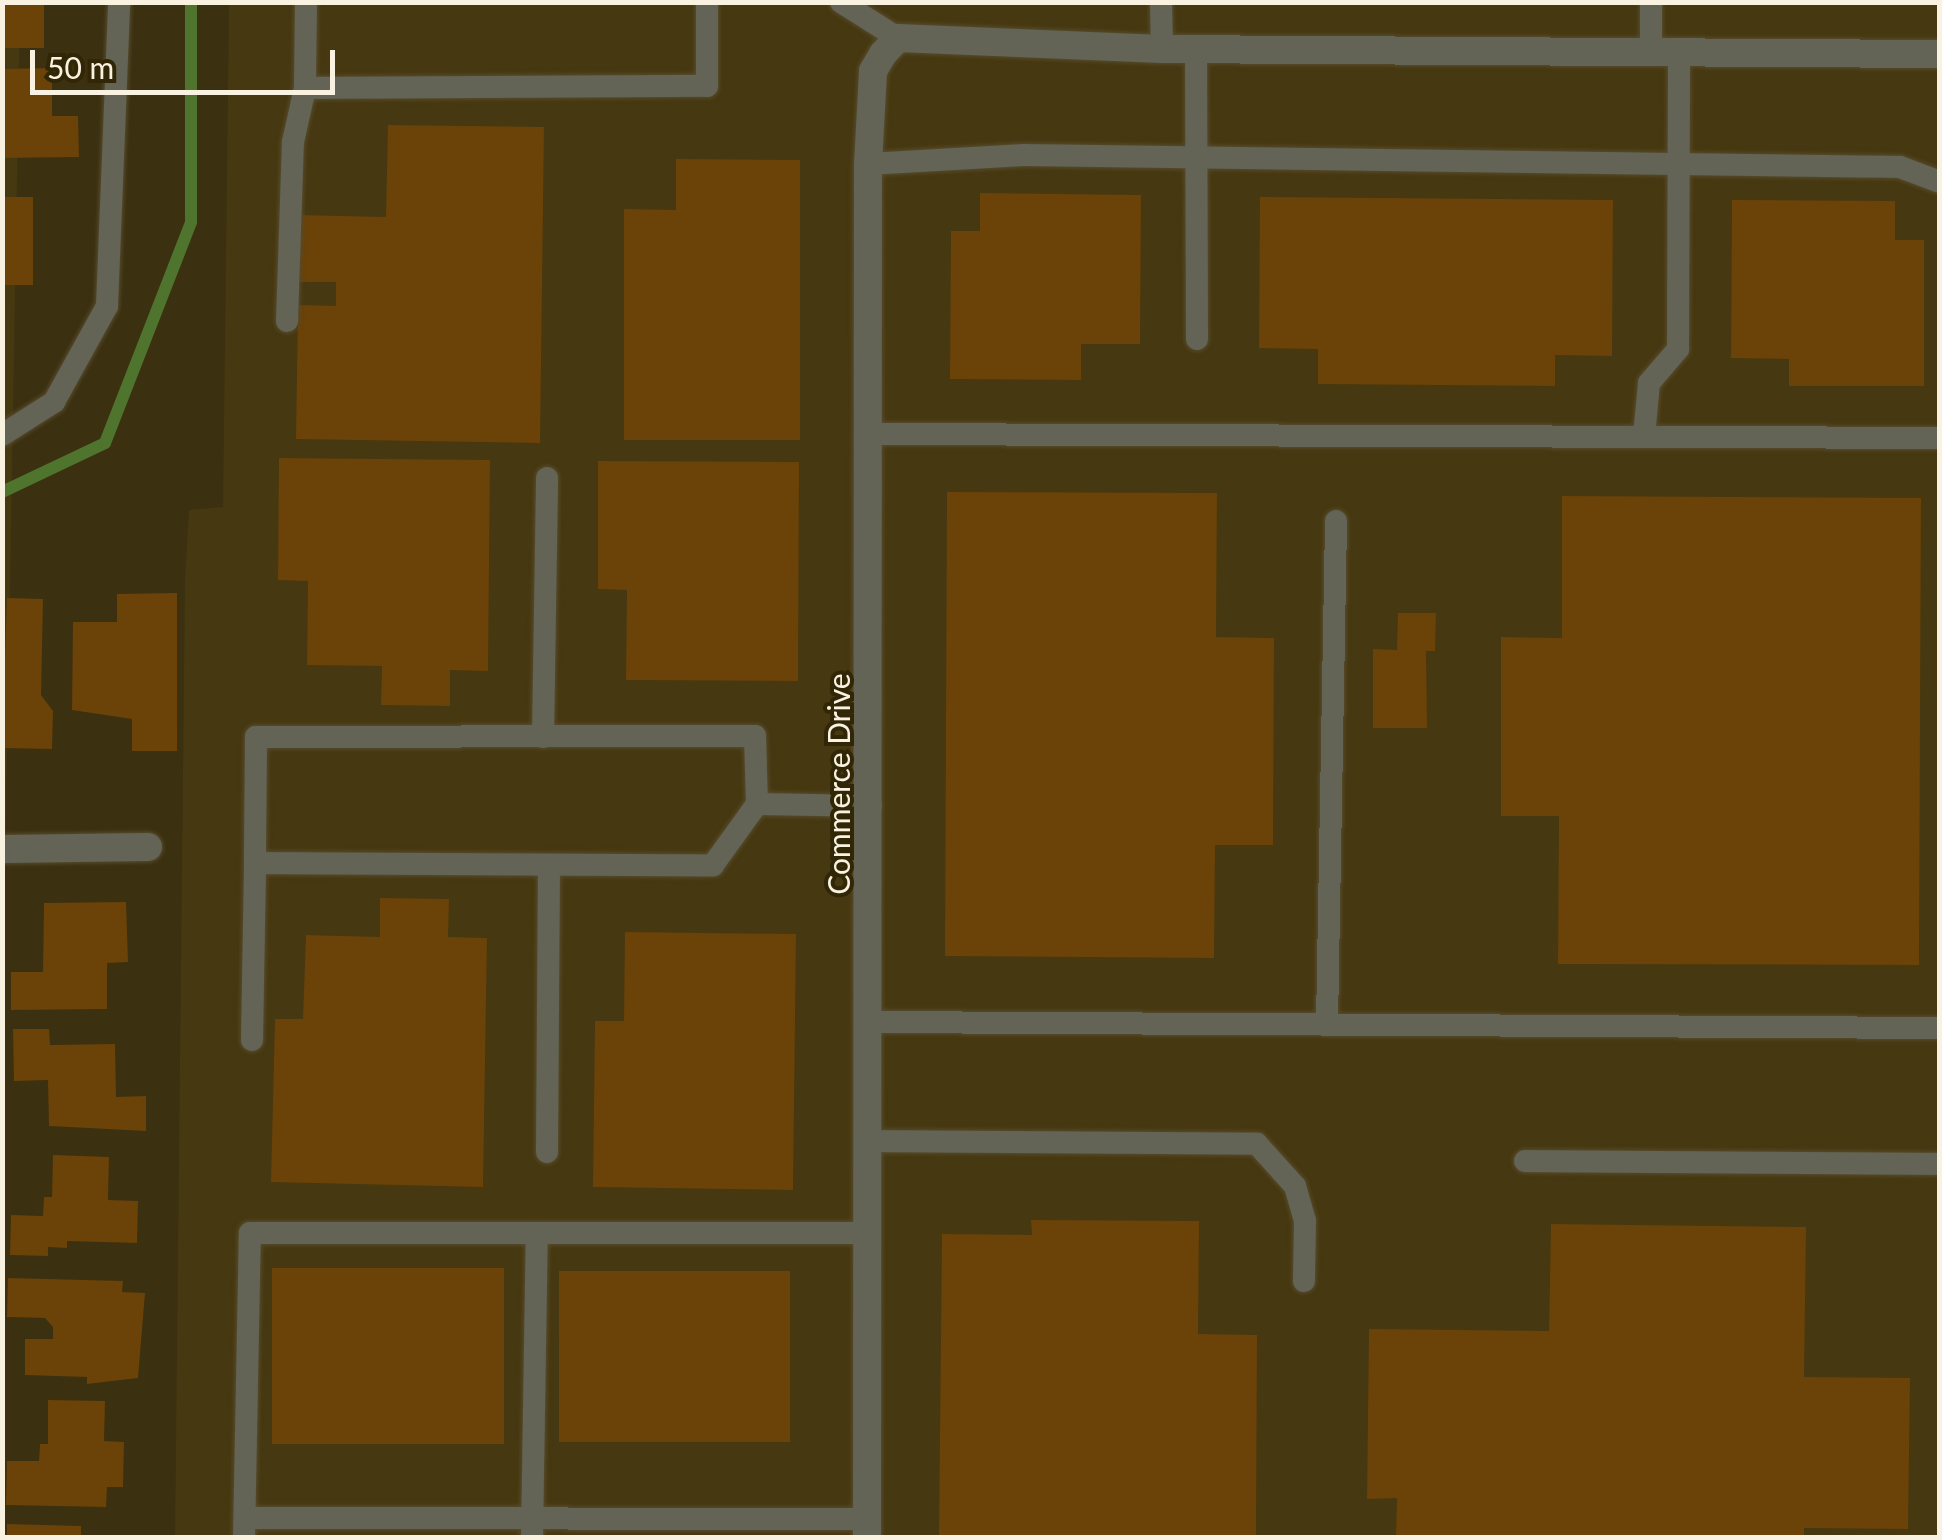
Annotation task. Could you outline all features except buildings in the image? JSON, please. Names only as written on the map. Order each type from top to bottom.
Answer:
[{"type":"street","points":[[898,38],[1162,49],[1940,54]]},
{"type":"street","name":"Commerce Drive","points":[[867,1528],[872,1022],[868,164],[873,71],[898,38]]},
{"type":"street","points":[[2,849],[148,847]]},
{"type":"lane","points":[[2,435],[54,402],[107,306],[119,2]]},
{"type":"lane","points":[[287,321],[293,142],[305,88],[306,2]]},
{"type":"lane","points":[[305,88],[707,86],[707,2]]},
{"type":"lane","points":[[840,2],[898,38]]},
{"type":"lane","points":[[1162,2],[1162,49]]},
{"type":"lane","points":[[1644,436],[1649,384],[1678,349],[1678,163],[1665,52],[1651,2]]},
{"type":"lane","points":[[1196,49],[1197,339]]},
{"type":"lane","points":[[868,164],[1024,155],[1900,166],[1940,182]]},
{"type":"lane","points":[[868,434],[1940,438]]},
{"type":"lane","points":[[542,737],[547,478]]},
{"type":"lane","points":[[1327,1024],[1336,521]]},
{"type":"lane","points":[[252,1040],[256,737],[755,736],[758,804],[713,865],[255,864]]},
{"type":"lane","points":[[758,804],[871,806]]},
{"type":"lane","points":[[547,1152],[549,866]]},
{"type":"lane","points":[[872,1022],[1940,1028]]},
{"type":"lane","points":[[870,1141],[1257,1144],[1294,1186],[1305,1221],[1304,1281]]},
{"type":"lane","points":[[1525,1160],[1940,1164]]},
{"type":"lane","points":[[867,1528],[245,1528],[250,1233],[868,1233]]},
{"type":"lane","points":[[533,1528],[537,1233]]},
{"type":"shaded area","points":[[2,3],[20,3],[3,991]]},
{"type":"shaded area","points":[[229,3],[1939,3],[1939,1537],[175,1538],[185,578],[189,510],[223,507]]},
{"type":"waterway","points":[[2,492],[105,443],[191,222],[191,2]]}]
